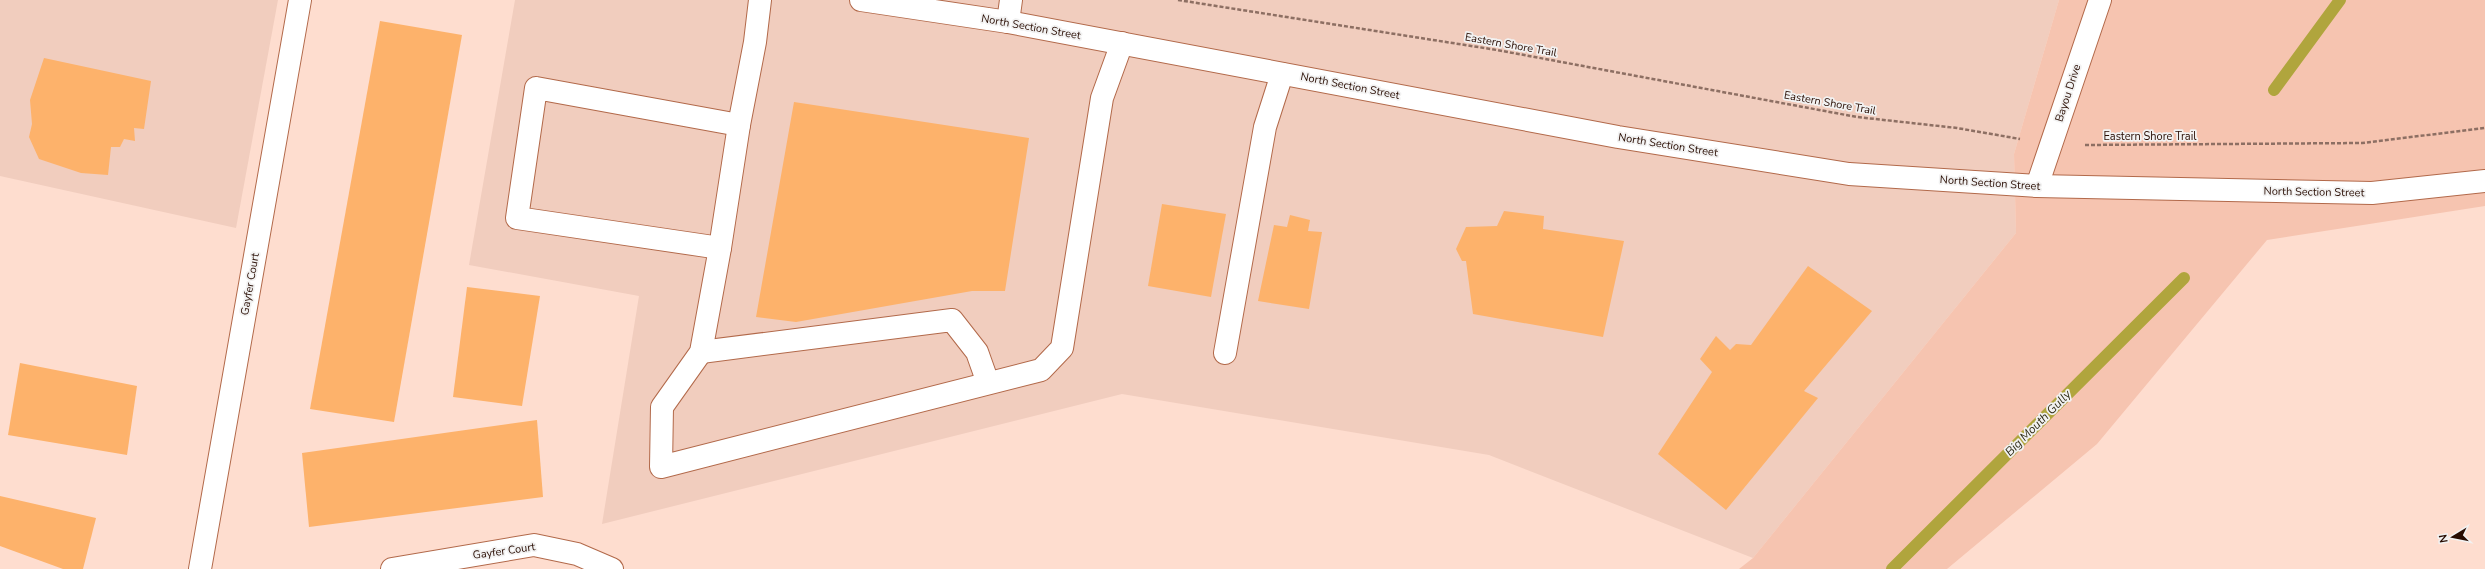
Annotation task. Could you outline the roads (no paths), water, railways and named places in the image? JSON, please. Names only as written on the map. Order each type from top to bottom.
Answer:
[{"type":"main road","name":"Gayfer Court","points":[[200,569],[300,0]]},
{"type":"main road","points":[[760,0],[755,42],[739,124],[720,248],[700,352],[662,407],[661,467],[1041,370],[1062,348],[1102,98],[1122,43]]},
{"type":"main road","name":"North Section Street","points":[[861,0],[1008,22],[1618,137],[1849,174],[2037,186],[2372,194],[2485,181]]},
{"type":"main road","points":[[1008,22],[1011,0]]},
{"type":"main road","name":"Bayou Drive","points":[[2037,186],[2100,0]]},
{"type":"main road","points":[[1225,353],[1266,127],[1282,74]]},
{"type":"main road","points":[[720,248],[517,218],[536,88],[739,124]]},
{"type":"main road","points":[[700,352],[952,320],[977,352],[988,384]]},
{"type":"main road","name":"Gayfer Court","points":[[392,569],[534,545],[577,554],[612,569]]},
{"type":"waterway","name":"Big Mouth Gully","points":[[2274,90],[2340,0]]},
{"type":"waterway","name":"Big Mouth Gully","points":[[1892,569],[2184,278]]}]
